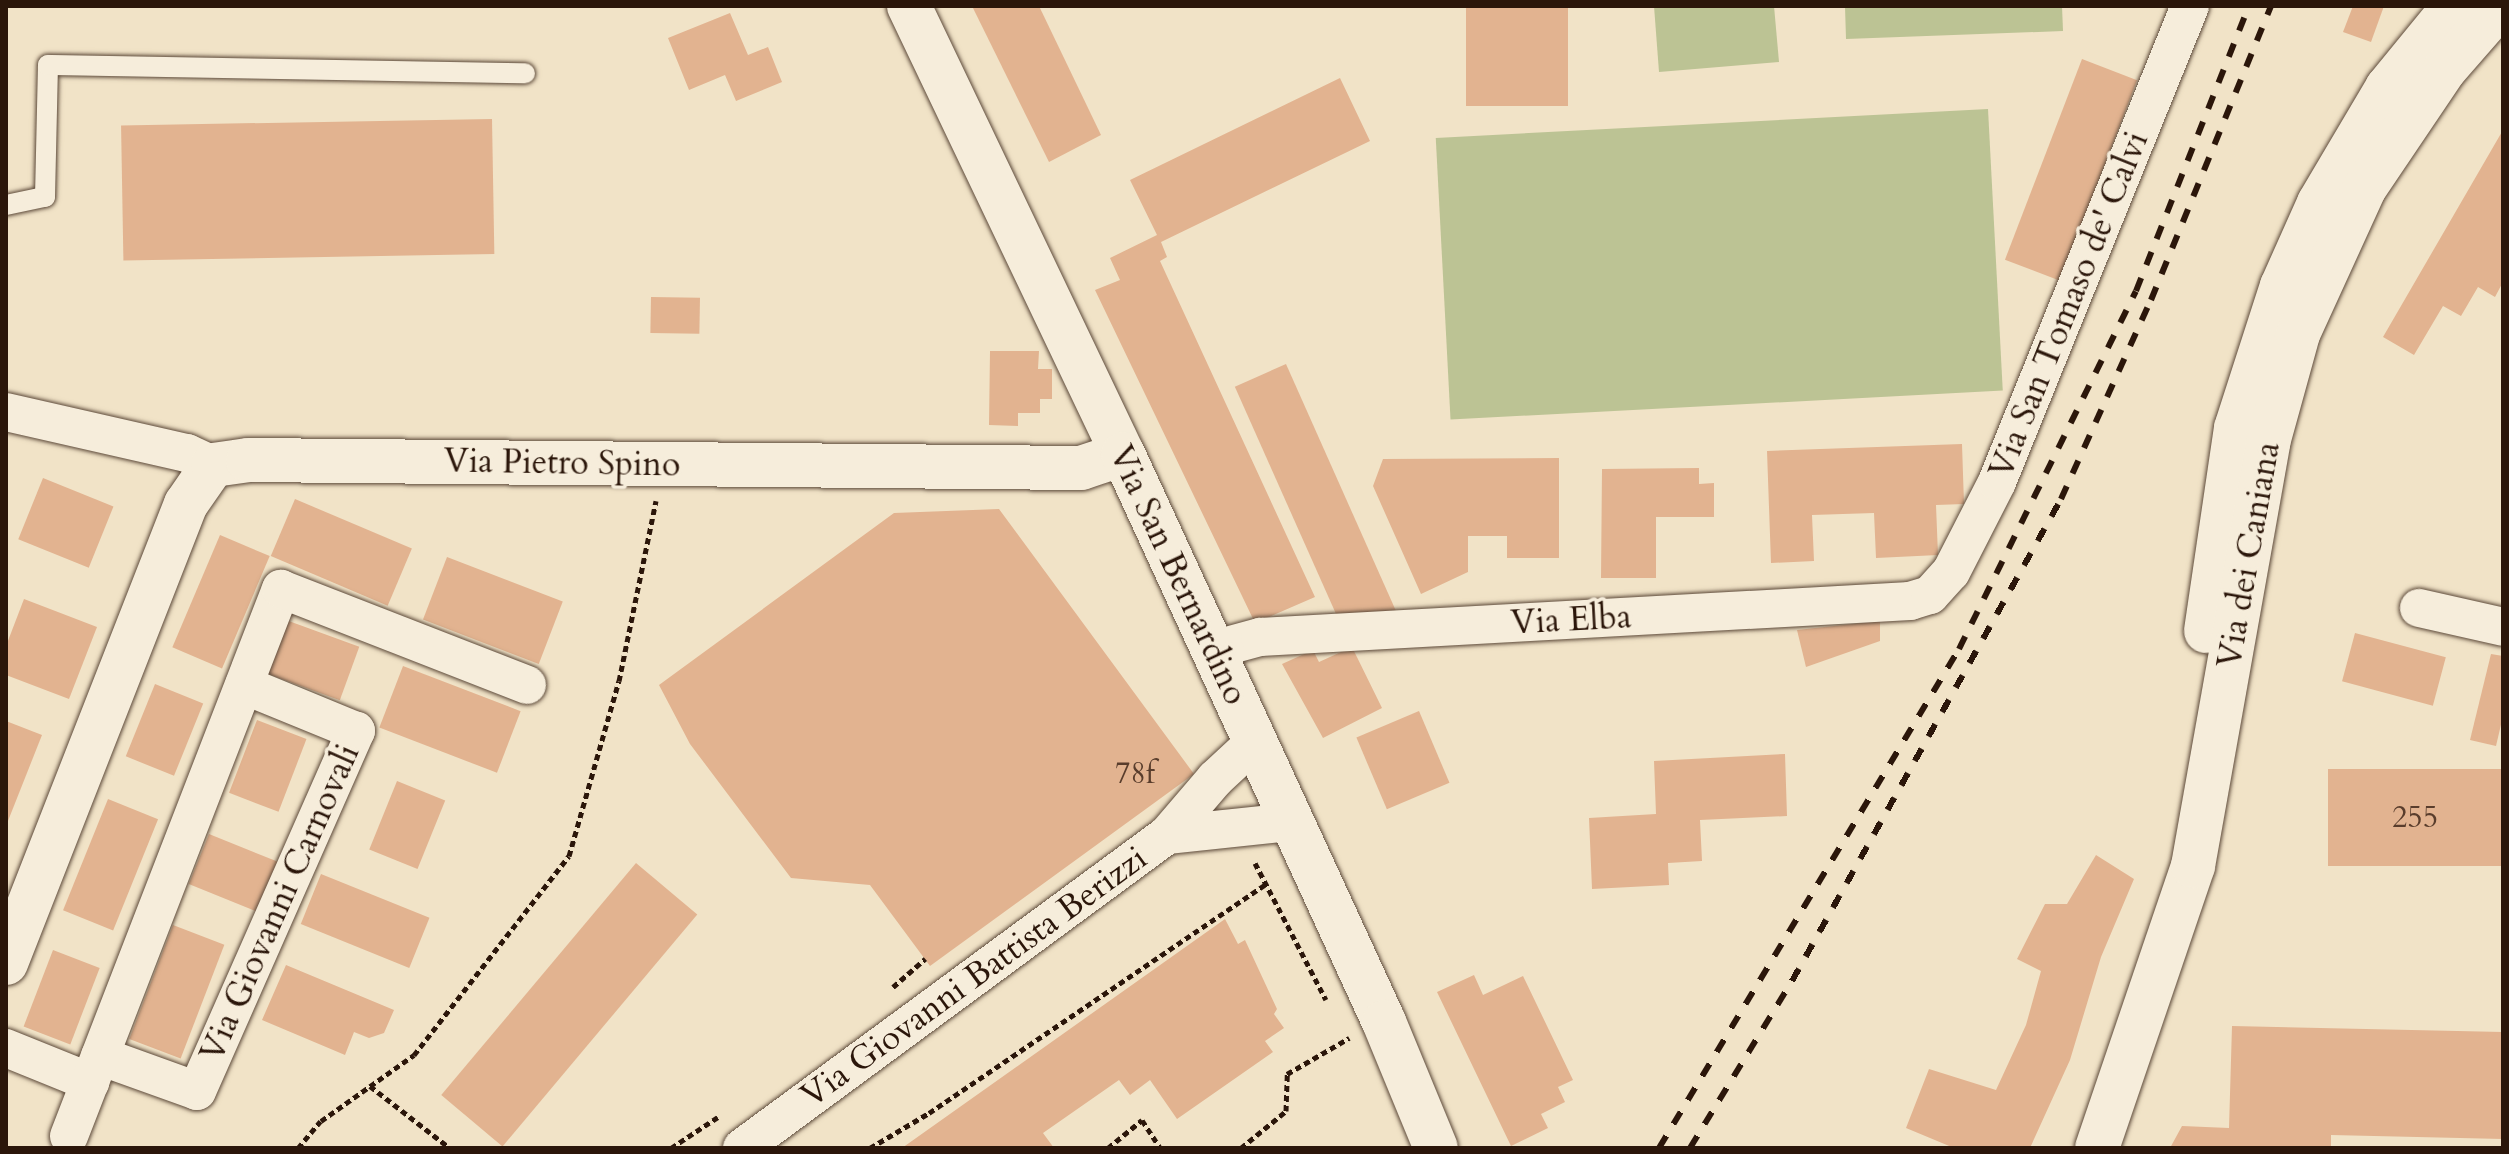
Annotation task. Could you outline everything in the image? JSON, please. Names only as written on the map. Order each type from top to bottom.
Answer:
[{"type":"main road","name":"Via San Bernardino","points":[[909,6],[1123,454],[1291,822],[1365,1031],[1436,1148]]},
{"type":"main road","name":"Via dei Caniana","points":[[2065,1148],[2140,946],[2183,797],[2223,500],[2251,372],[2282,286],[2337,171],[2387,88],[2454,6]]},
{"type":"main road","name":"Via dei Caniana","points":[[2097,1148],[2193,866],[2268,443],[2298,334],[2364,189],[2445,69],[2500,6]]},
{"type":"main road","name":"Via Pietro Spino","points":[[213,465],[248,460],[1081,468],[1123,454]]},
{"type":"main road","points":[[6,963],[186,504],[213,465]]},
{"type":"street","name":"Via San Tomaso de' Calvi","points":[[1930,595],[1951,572],[1997,482],[2190,6]]},
{"type":"street","name":"Via Pietro Spino","points":[[6,412],[187,453],[213,465]]},
{"type":"street","points":[[69,1136],[281,589],[527,685]]},
{"type":"street","name":"Via Elba","points":[[1212,650],[1260,637],[1910,601],[1930,595]]},
{"type":"street","points":[[2419,608],[2503,627]]},
{"type":"street","name":"Via Giovanni Carnovali","points":[[6,1048],[197,1091],[356,731],[244,685]]},
{"type":"street","name":"Via Giovanni Battista Berizzi","points":[[742,1148],[1167,835],[1255,742]]},
{"type":"street","name":"Via Giovanni Battista Berizzi","points":[[1167,835],[1235,824],[1291,822]]},
{"type":"lane","points":[[6,205],[45,197],[48,65],[525,73]]},
{"type":"path","points":[[298,1148],[321,1121],[414,1055],[569,856],[619,681],[664,463]]},
{"type":"path","points":[[1235,824],[1332,1011]]},
{"type":"path","points":[[870,1148],[929,1113],[1266,884]]},
{"type":"path","points":[[1339,1026],[1365,1031]]},
{"type":"path","points":[[1241,1148],[1286,1111],[1287,1074],[1365,1031]]},
{"type":"path","points":[[370,1086],[450,1148]]},
{"type":"path","points":[[1108,1148],[1142,1120],[1160,1148]]},
{"type":"green space","points":[[1654,6],[1774,6],[1779,62],[1659,72]]},
{"type":"green space","points":[[1845,6],[2062,6],[2063,31],[1846,39]]},
{"type":"green space","points":[[1988,109],[2003,391],[1451,420],[1436,138]]},
{"type":"building","points":[[972,6],[1039,6],[1101,135],[1049,162]]},
{"type":"building","points":[[1466,6],[1568,6],[1568,106],[1466,106]]},
{"type":"building","points":[[2353,6],[2384,6],[2371,42],[2343,32]]},
{"type":"building","points":[[730,13],[748,55],[768,47],[782,82],[736,101],[725,75],[689,90],[668,38]]},
{"type":"building","points":[[2082,59],[2137,80],[2060,281],[2005,260]]},
{"type":"building","points":[[1340,78],[1370,141],[1161,242],[1167,257],[1160,261],[1315,597],[1255,623],[1095,290],[1120,280],[1110,258],[1157,235],[1130,180]]},
{"type":"building","points":[[492,119],[494,254],[123,260],[121,125]]},
{"type":"building","points":[[2503,130],[2503,282],[2495,297],[2478,287],[2461,316],[2443,306],[2414,355],[2383,337]]},
{"type":"building","points":[[651,297],[700,298],[699,334],[650,333]]},
{"type":"building","points":[[990,351],[1039,351],[1038,369],[1052,369],[1052,399],[1040,399],[1040,413],[1018,413],[1018,426],[989,425]]},
{"type":"building","points":[[1286,364],[1397,614],[1346,637],[1235,387]]},
{"type":"building","points":[[1962,444],[1964,504],[1936,505],[1938,555],[1876,558],[1874,513],[1812,515],[1814,561],[1771,563],[1767,451]]},
{"type":"building","points":[[1559,458],[1559,558],[1507,558],[1507,536],[1468,536],[1468,572],[1421,594],[1373,486],[1383,459]]},
{"type":"building","points":[[1699,468],[1699,484],[1714,483],[1714,517],[1656,517],[1656,578],[1601,578],[1602,469]]},
{"type":"building","points":[[43,478],[113,506],[89,568],[18,539]]},
{"type":"building","points":[[295,499],[412,549],[388,606],[271,556]]},
{"type":"building","points":[[999,509],[1194,774],[930,966],[870,885],[791,878],[690,744],[659,685],[894,513]]},
{"type":"building","points":[[220,535],[270,556],[222,668],[172,647]]},
{"type":"building","points":[[447,557],[563,601],[539,664],[423,620]]},
{"type":"building","points":[[24,599],[97,627],[69,699],[6,675],[6,646]]},
{"type":"building","points":[[286,620],[359,647],[340,700],[267,674]]},
{"type":"building","points":[[1880,621],[1880,641],[1806,667],[1797,630]]},
{"type":"building","points":[[2355,633],[2446,657],[2433,706],[2342,681]]},
{"type":"building","points":[[1352,647],[1382,708],[1323,738],[1282,664],[1313,650],[1319,662]]},
{"type":"building","points":[[2491,654],[2503,656],[2503,716],[2496,746],[2470,740]]},
{"type":"building","points":[[403,666],[521,711],[497,773],[379,728]]},
{"type":"building","points":[[155,684],[203,703],[174,776],[126,756]]},
{"type":"building","points":[[1419,711],[1449,783],[1387,809],[1356,738]]},
{"type":"building","points":[[257,720],[306,739],[279,812],[229,793]]},
{"type":"building","points":[[6,721],[42,735],[6,826]]},
{"type":"building","points":[[1785,754],[1787,816],[1700,820],[1702,861],[1668,863],[1669,885],[1592,889],[1589,818],[1656,814],[1654,761]]},
{"type":"building","points":[[2328,769],[2503,769],[2503,866],[2328,866]]},
{"type":"building","points":[[397,781],[445,800],[417,869],[369,850]]},
{"type":"building","points":[[108,799],[158,819],[113,930],[63,910]]},
{"type":"building","points":[[209,834],[279,862],[258,912],[189,884]]},
{"type":"building","points":[[2096,855],[2134,879],[2101,957],[2070,1060],[2030,1148],[1954,1148],[1906,1128],[1929,1069],[1996,1090],[2026,1025],[2041,971],[2017,959],[2045,904],[2067,904]]},
{"type":"building","points":[[636,863],[697,914],[503,1147],[441,1095]]},
{"type":"building","points":[[321,874],[429,918],[409,968],[301,924]]},
{"type":"building","points":[[1225,919],[1238,944],[1245,940],[1277,1009],[1274,1014],[1284,1028],[1265,1041],[1273,1052],[1177,1119],[1150,1080],[1130,1095],[1119,1080],[1043,1133],[1054,1148],[902,1148]]},
{"type":"building","points":[[173,925],[224,945],[181,1059],[129,1039]]},
{"type":"building","points":[[53,950],[100,968],[70,1044],[24,1027]]},
{"type":"building","points":[[286,965],[394,1010],[384,1033],[369,1038],[354,1032],[345,1055],[262,1020]]},
{"type":"building","points":[[1474,975],[1483,995],[1523,976],[1573,1080],[1558,1087],[1565,1102],[1541,1114],[1548,1128],[1511,1146],[1437,992]]},
{"type":"building","points":[[2232,1026],[2503,1032],[2503,1139],[2331,1135],[2331,1148],[2170,1148],[2182,1126],[2229,1128]]},
{"type":"railway","points":[[1659,1148],[1959,649],[2136,291],[2249,6]]},
{"type":"railway","points":[[1690,1148],[1792,981],[2061,499],[2151,300],[2271,6]]}]
